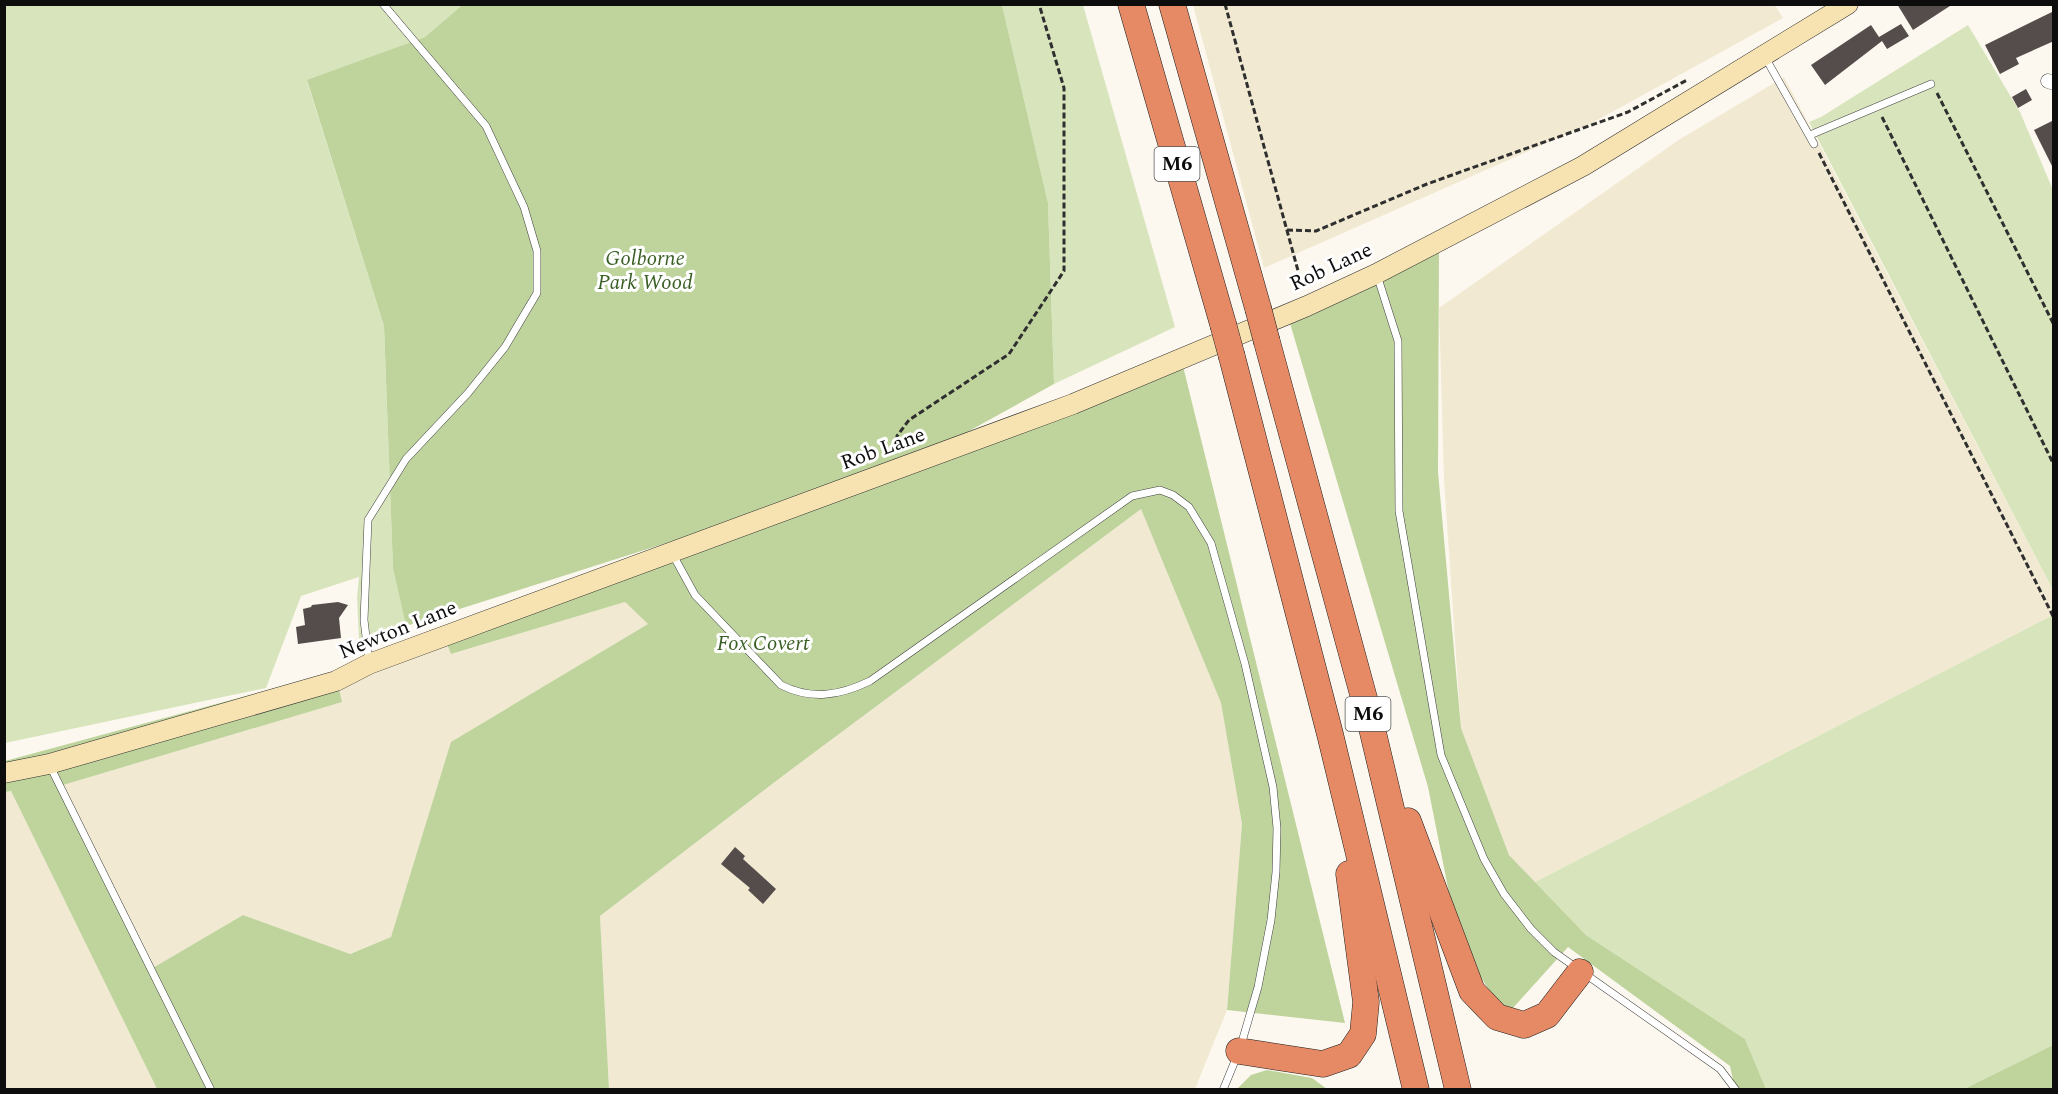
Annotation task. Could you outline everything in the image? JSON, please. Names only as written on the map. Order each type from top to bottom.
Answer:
[{"type":"highway","name":"M6","points":[[1131,4],[1232,357],[1330,734],[1416,1089]]},
{"type":"highway","name":"M6","points":[[1172,4],[1370,720],[1458,1089]]},
{"type":"highway","points":[[1370,720],[1472,990],[1497,1017],[1524,1025],[1547,1015],[1580,972]]},
{"type":"highway","points":[[1239,1051],[1323,1064],[1349,1055],[1363,1034],[1366,1002],[1330,734]]},
{"type":"street","name":"Rob Lane","points":[[801,504],[1095,396],[1307,306],[1376,274],[1583,166],[1765,57],[1848,4]]},
{"type":"street","name":"Newton Lane","points":[[4,773],[49,764],[336,681],[369,664],[801,504]]},
{"type":"lane","points":[[369,664],[364,620],[368,520],[406,459],[468,393],[505,347],[537,293],[537,251],[524,207],[486,126],[383,4]]},
{"type":"lane","points":[[1765,57],[1814,144]]},
{"type":"lane","points":[[1809,135],[1931,84]]},
{"type":"lane","points":[[1376,274],[1398,341],[1400,511],[1441,755],[1484,859],[1504,894],[1531,929],[1554,952],[1713,1064],[1736,1089]]},
{"type":"lane","points":[[672,553],[695,595],[781,685],[797,693],[826,695],[854,688],[870,681],[1132,496],[1160,490],[1173,495],[1188,507],[1211,543],[1245,664],[1273,787],[1277,828],[1276,872],[1271,920],[1258,987],[1239,1051],[1223,1089]]},
{"type":"lane","points":[[49,764],[211,1089]]},
{"type":"path","points":[[903,467],[897,436],[909,420],[1009,354],[1064,271],[1064,88],[1039,4]]},
{"type":"path","points":[[1225,4],[1307,306]]},
{"type":"path","points":[[1287,230],[1316,231],[1427,184],[1628,112],[1694,76]]},
{"type":"path","points":[[1931,84],[2054,325]]},
{"type":"path","points":[[1877,107],[2054,465]]},
{"type":"path","points":[[1814,144],[2054,618]]},
{"type":"shaded area","points":[[1774,4],[1783,18],[1592,123],[1264,268],[1193,5]]},
{"type":"shaded area","points":[[1784,77],[2053,590],[2053,615],[1535,882],[1509,855],[1461,728],[1444,480],[1439,308],[1677,141]]},
{"type":"shaded area","points":[[1141,509],[1221,703],[1242,824],[1227,1010],[1195,1089],[609,1089],[600,916],[784,775]]},
{"type":"shaded area","points":[[625,602],[648,624],[452,742],[391,937],[349,954],[243,915],[151,969],[63,785],[341,702],[335,672],[445,639],[451,654]]},
{"type":"shaded area","points":[[11,791],[157,1089],[5,1090],[4,792]]},
{"type":"green space","points":[[4,5],[462,5],[425,37],[307,81],[384,326],[393,569],[406,626],[359,639],[357,597],[359,577],[301,596],[266,688],[5,743]]},
{"type":"green space","points":[[462,5],[1002,5],[1048,203],[1054,384],[913,462],[1180,354],[1345,1023],[1227,1010],[1242,824],[1221,703],[1141,509],[784,775],[600,916],[609,1089],[157,1089],[11,791],[5,792],[5,761],[335,672],[342,702],[63,785],[151,969],[243,915],[350,954],[391,937],[451,742],[648,624],[625,602],[451,654],[445,639],[874,477],[406,626],[393,569],[384,326],[307,80],[425,37]]},
{"type":"green space","points":[[1002,5],[1083,5],[1175,327],[1054,384],[1048,203]]},
{"type":"green space","points":[[1968,25],[2020,112],[2053,190],[2053,590],[1809,122],[1821,117]]},
{"type":"green space","points":[[1439,250],[1438,472],[1461,728],[1509,855],[1586,935],[1745,1039],[1766,1089],[1735,1089],[1730,1066],[1568,947],[1513,1008],[1504,1013],[1473,965],[1450,898],[1428,787],[1289,320]]},
{"type":"green space","points":[[2053,615],[2053,1045],[1964,1089],[1766,1089],[1745,1039],[1586,935],[1535,882]]},
{"type":"green space","points":[[2053,1045],[2053,1089],[1964,1089]]},
{"type":"green space","points":[[1267,1070],[1312,1078],[1327,1089],[1237,1089],[1251,1075]]},
{"type":"building","points":[[1897,4],[1953,4],[1913,30]]},
{"type":"building","points":[[2054,11],[2054,41],[2016,58],[2019,64],[2000,74],[1985,45]]},
{"type":"building","points":[[1901,24],[1909,36],[1887,49],[1882,41],[1825,85],[1811,65],[1871,25],[1879,37]]},
{"type":"building","points":[[2026,89],[2032,100],[2018,108],[2012,97]]},
{"type":"building","points":[[2054,120],[2054,170],[2034,130]]},
{"type":"building","points":[[338,602],[348,605],[339,618],[341,638],[298,644],[296,627],[305,625],[303,609],[312,605]]},
{"type":"building","points":[[735,847],[745,856],[743,859],[776,889],[763,904],[748,890],[750,888],[721,864]]},
{"type":"park label","name":"Golborne Park Wood","points":[[645,271]]},
{"type":"park label","name":"Fox Covert","points":[[763,644]]}]
